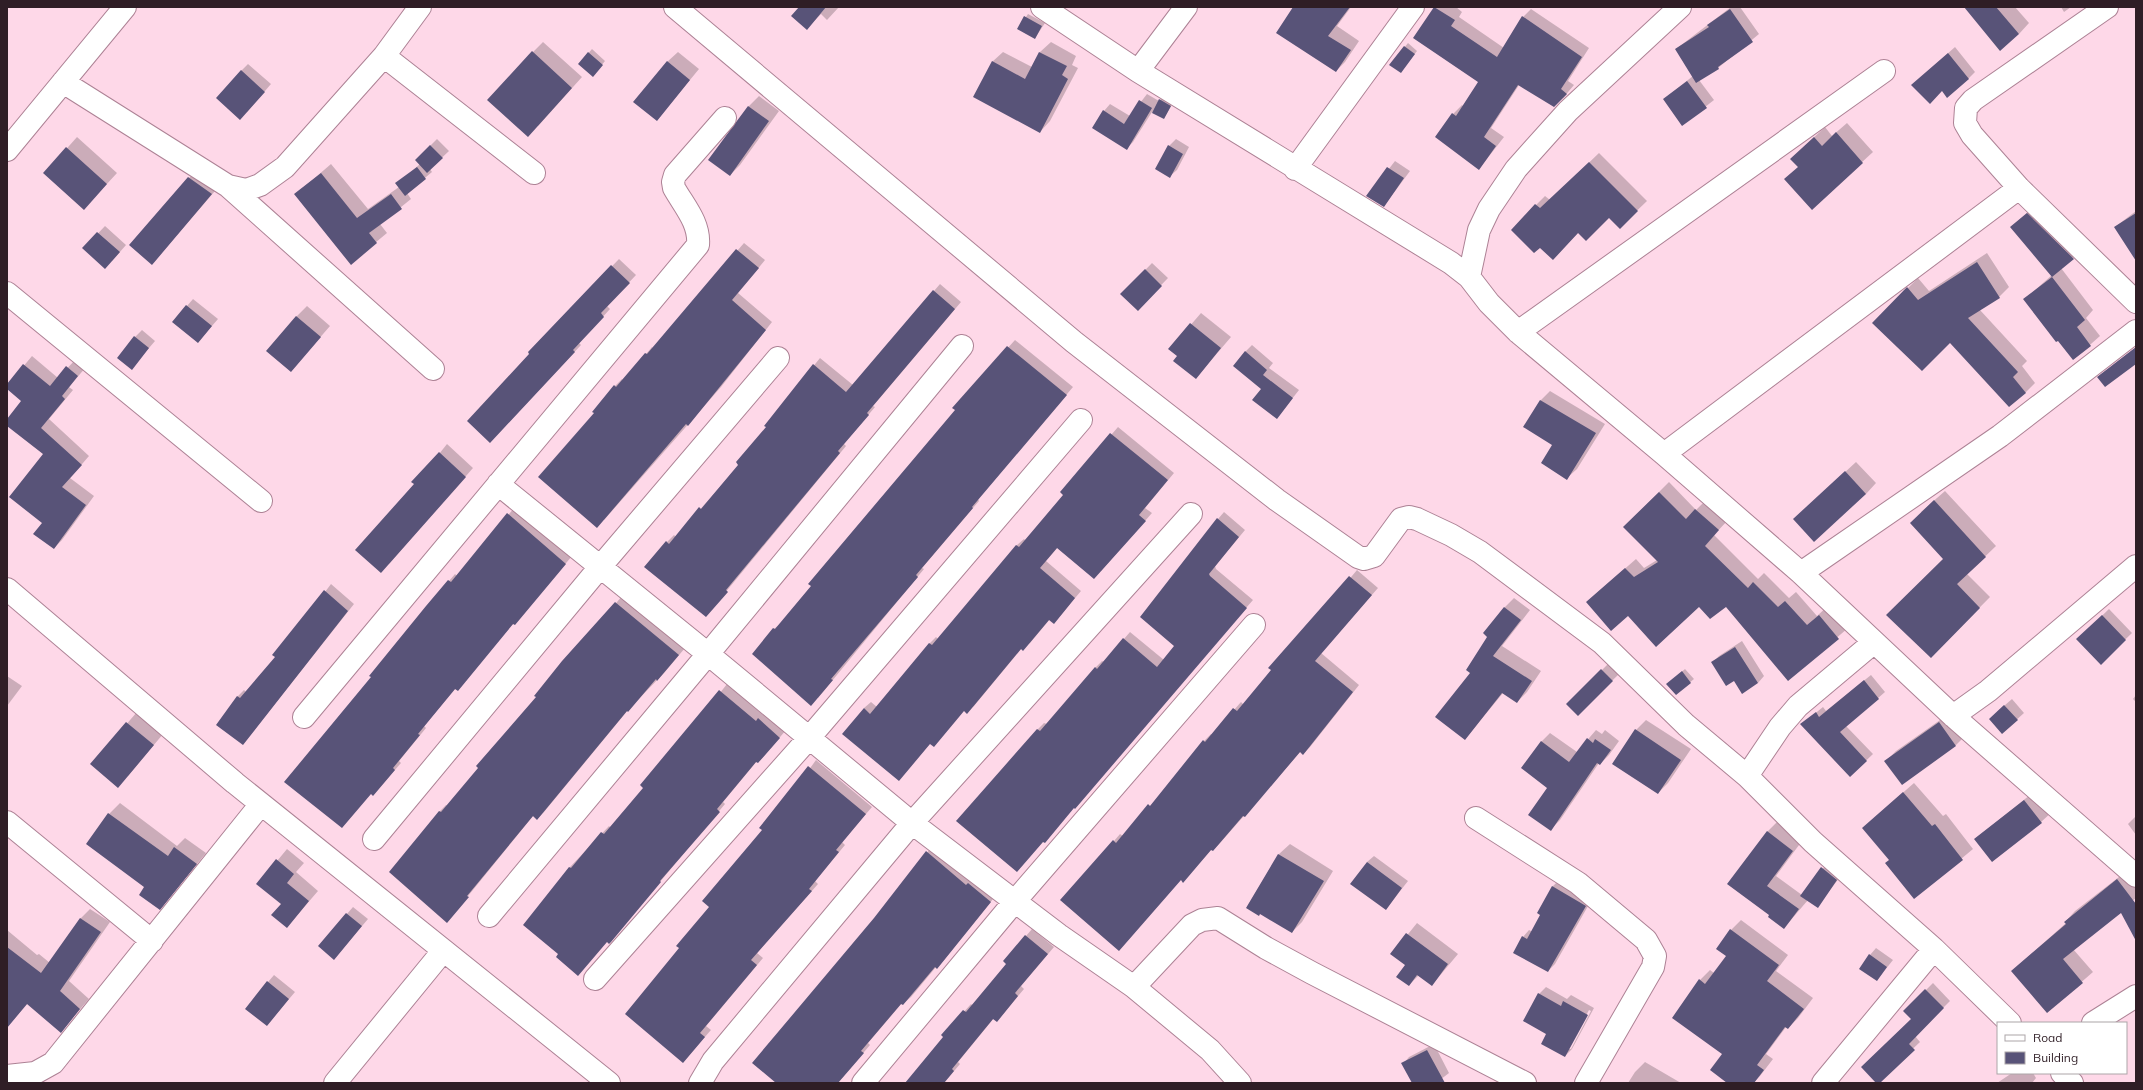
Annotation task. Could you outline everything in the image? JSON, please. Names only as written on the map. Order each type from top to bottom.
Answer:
[{"type":"street","points":[[7,150],[125,7]]},
{"type":"street","points":[[228,186],[246,190],[260,185],[285,167],[384,56],[420,7]]},
{"type":"street","points":[[675,7],[1068,337],[1277,500],[1364,560],[1374,556],[1401,518],[1409,516],[1451,535],[1480,552],[1602,643],[1686,725],[1746,776],[1813,842],[1934,949],[2009,1022]]},
{"type":"street","points":[[1042,7],[1138,71],[1295,169],[1451,263],[1469,278],[1489,302],[1518,332],[1664,454],[1801,573],[1872,643],[2136,876]]},
{"type":"street","points":[[1138,71],[1186,7]]},
{"type":"street","points":[[1295,169],[1413,7]]},
{"type":"street","points":[[1469,278],[1479,230],[1489,209],[1516,169],[1568,111],[1680,7]]},
{"type":"street","points":[[2107,7],[1974,100],[1966,108],[1965,123],[1972,135],[2019,188],[2136,302]]},
{"type":"street","points":[[384,56],[534,173]]},
{"type":"street","points":[[1518,332],[1884,71]]},
{"type":"street","points":[[62,82],[228,186],[433,369]]},
{"type":"street","points":[[304,718],[698,245],[699,234],[696,225],[674,188],[673,182],[675,175],[725,118]]},
{"type":"street","points":[[1664,454],[2019,188]]},
{"type":"street","points":[[7,293],[261,501]]},
{"type":"street","points":[[1801,573],[2000,436],[2136,331]]},
{"type":"street","points":[[489,916],[708,654],[962,346]]},
{"type":"street","points":[[374,839],[600,567],[778,358]]},
{"type":"street","points":[[595,979],[809,738],[1081,420]]},
{"type":"street","points":[[498,484],[708,654],[912,823],[1014,901],[1134,987],[1210,1050],[1240,1083]]},
{"type":"street","points":[[700,1083],[713,1060],[912,823],[1191,514]]},
{"type":"street","points":[[1953,716],[1994,687],[2136,566]]},
{"type":"street","points":[[7,590],[261,804],[609,1083]]},
{"type":"street","points":[[863,1083],[1014,901],[1254,625]]},
{"type":"street","points":[[1746,776],[1780,727],[1798,706],[1872,643]]},
{"type":"street","points":[[18,1078],[35,1073],[53,1063],[261,804]]},
{"type":"street","points":[[1476,818],[1578,883],[1646,940],[1655,956],[1653,967],[1586,1083]]},
{"type":"street","points":[[7,822],[152,940]]},
{"type":"street","points":[[1134,987],[1192,925],[1202,920],[1218,918],[1299,966],[1525,1083]]},
{"type":"street","points":[[1823,1083],[1934,949]]},
{"type":"street","points":[[335,1083],[443,951]]},
{"type":"street","points":[[2096,1022],[2136,996]]},
{"type":"street","points":[[2063,1074],[2072,1083]]},
{"type":"building","points":[[799,7],[826,7],[807,30],[791,16]]},
{"type":"building","points":[[1293,7],[1350,7],[1328,36],[1351,50],[1336,72],[1276,33]]},
{"type":"building","points":[[1434,7],[1455,20],[1451,26],[1497,57],[1522,16],[1582,57],[1561,89],[1567,94],[1554,107],[1518,85],[1484,137],[1496,146],[1479,170],[1435,137],[1452,113],[1456,116],[1478,82],[1413,38]]},
{"type":"building","points":[[1964,7],[1996,7],[2019,34],[2000,51]]},
{"type":"building","points":[[1730,9],[1753,42],[1718,67],[1719,69],[1696,83],[1675,49],[1709,27],[1707,25]]},
{"type":"building","points":[[1024,16],[1042,26],[1035,39],[1017,29]]},
{"type":"building","points":[[1404,46],[1415,54],[1401,73],[1389,65]]},
{"type":"building","points":[[532,51],[572,88],[528,137],[487,100]]},
{"type":"building","points":[[588,52],[603,65],[593,77],[578,64]]},
{"type":"building","points":[[1039,52],[1067,66],[1062,75],[1068,79],[1040,133],[973,97],[992,61],[1025,79]]},
{"type":"building","points":[[1948,53],[1969,79],[1947,98],[1942,91],[1930,104],[1911,85]]},
{"type":"building","points":[[667,61],[690,80],[657,121],[633,102]]},
{"type":"building","points":[[241,70],[265,92],[240,120],[216,98]]},
{"type":"building","points":[[1687,81],[1707,108],[1682,126],[1663,99]]},
{"type":"building","points":[[1159,99],[1171,106],[1164,119],[1152,113]]},
{"type":"building","points":[[1139,100],[1152,108],[1127,150],[1092,128],[1103,110],[1124,124]]},
{"type":"building","points":[[748,106],[769,121],[730,176],[708,160]]},
{"type":"building","points":[[1836,132],[1863,163],[1812,210],[1784,179],[1798,167],[1790,159],[1814,137],[1822,146]]},
{"type":"building","points":[[430,145],[443,158],[427,173],[415,160]]},
{"type":"building","points":[[1168,145],[1183,154],[1170,178],[1155,169]]},
{"type":"building","points":[[66,147],[107,184],[84,210],[43,173]]},
{"type":"building","points":[[1589,162],[1638,211],[1620,229],[1609,218],[1586,241],[1578,233],[1553,260],[1540,248],[1534,253],[1511,230],[1535,204],[1540,208]]},
{"type":"building","points":[[417,167],[426,179],[405,196],[395,183]]},
{"type":"building","points":[[1387,167],[1404,178],[1384,207],[1366,196]]},
{"type":"building","points":[[321,173],[357,218],[391,194],[402,209],[369,233],[377,243],[351,265],[294,194]]},
{"type":"building","points":[[188,177],[212,194],[152,265],[129,245]]},
{"type":"building","points":[[2027,213],[2074,259],[2052,277],[2010,227]]},
{"type":"building","points":[[2136,213],[2136,261],[2114,227]]},
{"type":"building","points":[[97,232],[120,252],[105,269],[82,248]]},
{"type":"building","points":[[736,249],[759,268],[732,300],[766,330],[688,426],[686,424],[597,528],[538,477],[594,413],[592,412],[614,385],[616,387],[645,353],[647,354]]},
{"type":"building","points":[[1977,262],[2000,298],[1968,318],[2018,372],[2013,377],[2026,393],[2009,407],[1950,343],[1922,371],[1872,323],[1907,287],[1918,300]]},
{"type":"building","points":[[611,265],[630,283],[601,313],[604,317],[573,350],[575,352],[490,443],[467,421],[529,354],[528,352]]},
{"type":"building","points":[[1145,269],[1162,286],[1138,311],[1120,294]]},
{"type":"building","points":[[2052,277],[2085,320],[2077,327],[2091,346],[2073,360],[2058,341],[2056,342],[2023,299]]},
{"type":"building","points":[[933,290],[955,309],[867,413],[869,415],[838,451],[840,453],[726,590],[728,592],[706,617],[644,567],[666,541],[669,544],[699,507],[701,509],[738,465],[736,462],[766,427],[764,426],[813,364],[846,392]]},
{"type":"building","points":[[186,305],[212,326],[198,343],[172,322]]},
{"type":"building","points":[[296,316],[321,337],[291,372],[266,351]]},
{"type":"building","points":[[1190,323],[1221,348],[1196,379],[1173,361],[1177,356],[1168,349]]},
{"type":"building","points":[[134,336],[149,348],[132,370],[117,358]]},
{"type":"building","points":[[1007,346],[1067,395],[916,575],[918,577],[831,679],[833,680],[811,706],[752,654],[811,586],[808,584],[955,410],[952,408]]},
{"type":"building","points":[[2136,347],[2136,364],[2105,387],[2097,377]]},
{"type":"building","points":[[1245,351],[1267,370],[1263,375],[1293,398],[1277,419],[1252,400],[1261,389],[1233,366]]},
{"type":"building","points":[[23,364],[50,386],[66,366],[78,376],[62,396],[65,399],[41,428],[82,465],[62,487],[86,505],[54,549],[33,534],[42,523],[9,497],[43,454],[7,426],[7,419],[21,401],[7,389],[7,384]]},
{"type":"building","points":[[1540,400],[1596,433],[1567,480],[1541,463],[1552,445],[1523,427]]},
{"type":"building","points":[[1110,433],[1168,480],[1139,515],[1146,521],[1094,579],[1057,548],[1040,568],[1075,598],[1054,624],[1049,620],[1023,651],[1021,649],[967,714],[964,711],[934,747],[930,744],[899,781],[842,734],[864,708],[870,714],[929,643],[932,645],[1016,545],[1019,547],[1063,495],[1060,492]]},
{"type":"building","points":[[439,452],[466,477],[381,573],[355,550],[414,484],[411,482]]},
{"type":"building","points":[[1845,471],[1866,494],[1814,542],[1793,519]]},
{"type":"building","points":[[1659,492],[1686,519],[1695,509],[1719,530],[1705,546],[1748,588],[1753,582],[1778,607],[1785,601],[1807,625],[1819,615],[1839,639],[1788,681],[1726,607],[1710,619],[1699,607],[1656,647],[1628,616],[1611,631],[1586,602],[1625,568],[1634,577],[1658,562],[1623,527]]},
{"type":"building","points":[[1934,500],[1986,557],[1957,584],[1980,608],[1931,658],[1886,615],[1943,559],[1910,523]]},
{"type":"building","points":[[507,513],[566,564],[515,625],[513,624],[458,691],[455,689],[418,734],[420,735],[393,768],[395,770],[373,796],[371,794],[342,828],[284,782],[371,677],[369,676],[426,606],[448,580],[451,582]]},
{"type":"building","points":[[1217,518],[1239,537],[1209,574],[1247,608],[1075,809],[1074,808],[1045,843],[1043,842],[1017,872],[956,821],[1037,729],[1040,731],[1095,667],[1097,669],[1123,638],[1157,667],[1174,646],[1140,617]]},
{"type":"building","points":[[1349,576],[1372,595],[1315,661],[1353,692],[1303,755],[1300,752],[1245,817],[1243,816],[1213,851],[1211,850],[1183,883],[1181,880],[1119,951],[1060,900],[1113,840],[1116,843],[1148,804],[1150,806],[1203,740],[1205,742],[1233,708],[1237,711],[1271,670],[1268,668]]},
{"type":"building","points":[[324,590],[348,611],[243,745],[216,725],[237,696],[240,698],[275,657],[272,655]]},
{"type":"building","points":[[615,602],[679,655],[657,681],[656,679],[628,712],[627,711],[537,820],[533,816],[467,896],[469,897],[447,923],[389,872],[439,811],[441,812],[478,768],[476,766],[536,697],[534,696],[562,661]]},
{"type":"building","points":[[1504,607],[1521,620],[1493,656],[1532,681],[1517,703],[1502,693],[1465,740],[1435,717],[1470,673],[1466,670],[1487,637],[1483,633]]},
{"type":"building","points":[[2102,615],[2126,640],[2101,665],[2076,639]]},
{"type":"building","points":[[1735,647],[1758,683],[1742,694],[1734,681],[1726,686],[1711,662]]},
{"type":"building","points":[[1601,669],[1613,681],[1578,716],[1566,704]]},
{"type":"building","points":[[1682,671],[1691,683],[1676,695],[1666,684]]},
{"type":"building","points":[[1864,680],[1879,699],[1840,732],[1867,761],[1850,777],[1800,724],[1816,712],[1819,717]]},
{"type":"building","points":[[719,690],[756,721],[758,718],[780,738],[758,763],[756,762],[717,809],[720,812],[660,881],[661,882],[611,942],[609,944],[607,942],[578,976],[556,957],[558,954],[523,925],[569,867],[571,868],[601,832],[604,834],[643,788],[640,785]]},
{"type":"building","points":[[2004,705],[2018,720],[2002,734],[1989,719]]},
{"type":"building","points":[[126,722],[154,745],[118,788],[90,764]]},
{"type":"building","points":[[1939,722],[1956,746],[1902,785],[1884,761]]},
{"type":"building","points":[[1635,729],[1681,760],[1658,794],[1612,764]]},
{"type":"building","points":[[1587,738],[1593,743],[1595,739],[1611,750],[1600,765],[1597,763],[1551,831],[1528,815],[1547,788],[1521,768],[1541,741],[1569,762]]},
{"type":"building","points":[[808,766],[866,814],[836,850],[839,852],[809,889],[812,891],[751,960],[757,965],[700,1033],[705,1037],[683,1063],[625,1014],[679,948],[676,946],[709,907],[702,901],[762,830],[759,828]]},
{"type":"building","points":[[1903,792],[1932,826],[1935,824],[1963,860],[1914,899],[1885,863],[1889,860],[1862,828]]},
{"type":"building","points":[[2024,800],[2042,823],[1992,862],[1974,839]]},
{"type":"building","points":[[108,813],[168,856],[174,847],[197,864],[160,910],[139,895],[144,887],[86,844]]},
{"type":"building","points":[[1767,831],[1793,851],[1767,886],[1799,909],[1784,929],[1768,917],[1769,915],[1727,884]]},
{"type":"building","points":[[926,851],[966,885],[968,883],[991,902],[937,969],[935,967],[861,1051],[864,1053],[838,1083],[776,1083],[752,1063],[874,918]]},
{"type":"building","points":[[1278,854],[1324,881],[1292,933],[1260,914],[1259,916],[1246,908]]},
{"type":"building","points":[[276,859],[294,874],[287,883],[309,901],[287,928],[271,915],[281,904],[256,884]]},
{"type":"building","points":[[1367,862],[1402,888],[1386,910],[1350,884]]},
{"type":"building","points":[[1821,867],[1837,880],[1818,908],[1800,896]]},
{"type":"building","points":[[2117,879],[2136,904],[2136,941],[2121,913],[2063,959],[2083,983],[2047,1013],[2011,971],[2066,924],[2064,922]]},
{"type":"building","points":[[1552,886],[1586,906],[1548,972],[1513,953],[1522,936],[1527,939],[1540,915],[1537,913]]},
{"type":"building","points":[[346,913],[362,926],[334,960],[318,946]]},
{"type":"building","points":[[80,918],[101,932],[60,991],[80,1009],[61,1033],[27,1004],[7,1028],[7,947],[41,973]]},
{"type":"building","points":[[1730,929],[1779,965],[1767,981],[1804,1009],[1788,1029],[1785,1027],[1757,1065],[1764,1070],[1754,1083],[1727,1083],[1710,1070],[1722,1054],[1672,1018],[1699,979],[1705,984],[1726,956],[1716,949]]},
{"type":"building","points":[[1406,933],[1448,964],[1432,986],[1417,975],[1409,986],[1396,977],[1405,965],[1390,954]]},
{"type":"building","points":[[1025,935],[1048,954],[1015,993],[1018,996],[997,1022],[993,1019],[952,1069],[954,1071],[944,1083],[905,1083],[943,1037],[941,1035],[963,1010],[966,1012],[1006,964],[1003,961]]},
{"type":"building","points":[[1869,954],[1887,967],[1877,981],[1859,969]]},
{"type":"building","points":[[267,981],[289,999],[267,1026],[245,1009]]},
{"type":"building","points":[[1925,989],[1944,1008],[1909,1044],[1915,1050],[1880,1083],[1876,1083],[1861,1067],[1911,1019],[1903,1011]]},
{"type":"building","points":[[1538,993],[1561,1006],[1563,1001],[1588,1015],[1565,1057],[1541,1044],[1546,1034],[1523,1021]]},
{"type":"building","points":[[1427,1050],[1445,1083],[1412,1083],[1401,1063]]}]
